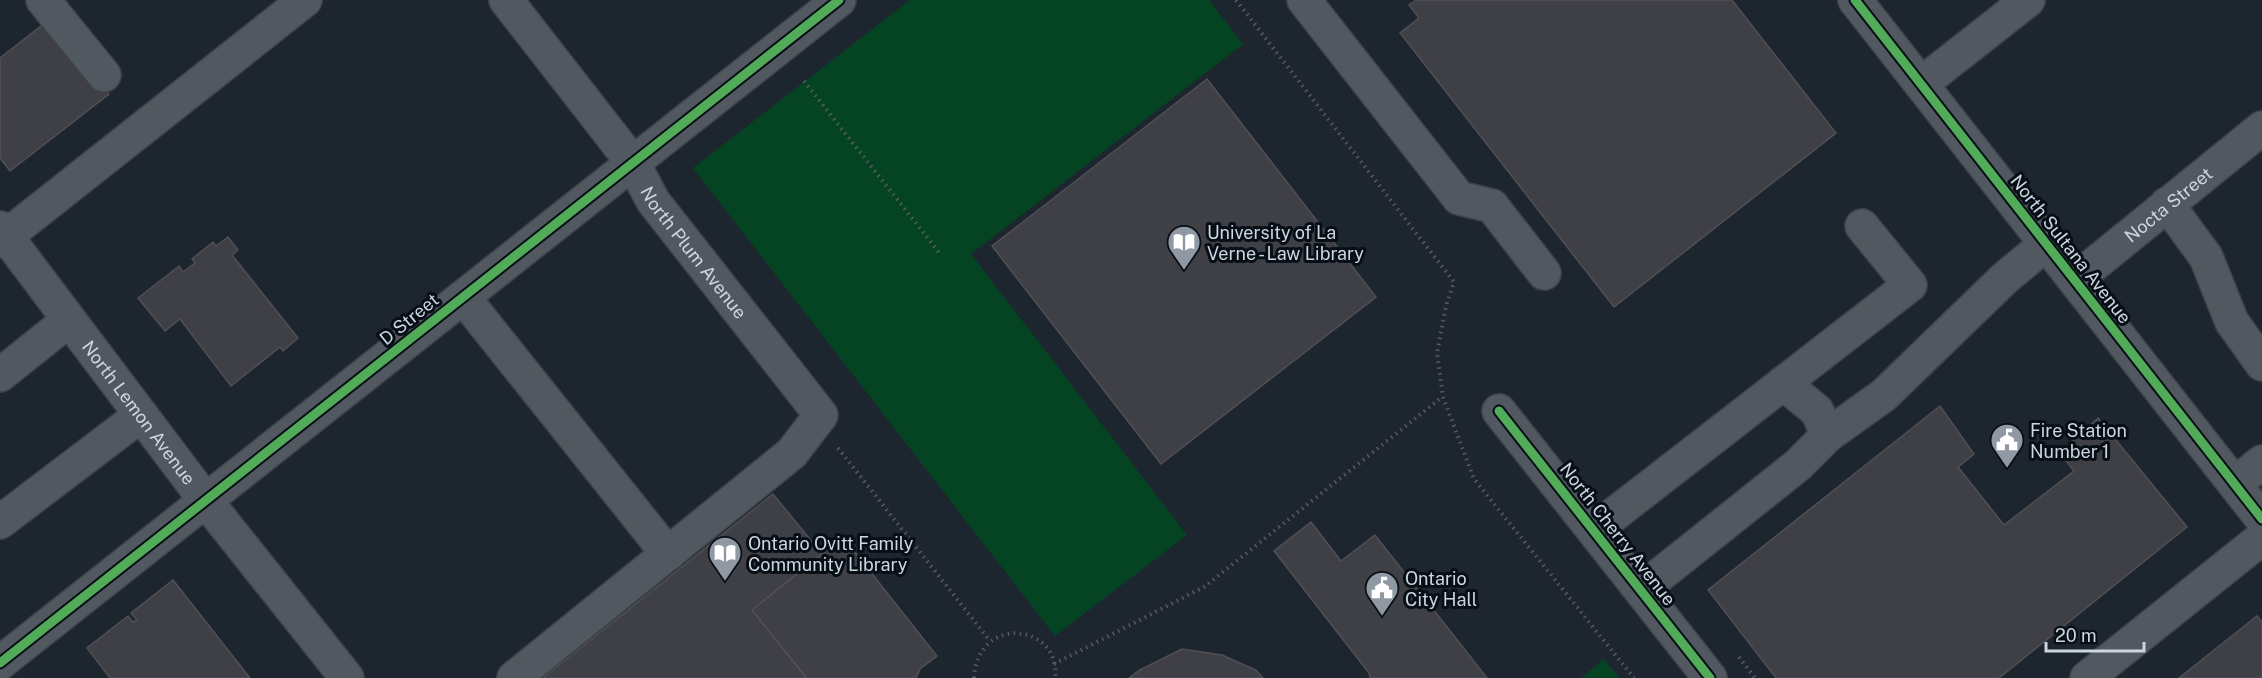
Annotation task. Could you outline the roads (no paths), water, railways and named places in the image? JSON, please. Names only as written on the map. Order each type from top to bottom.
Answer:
[{"type":"street","points":[[43,0],[104,75]]},
{"type":"street","points":[[2,235],[305,0]]},
{"type":"street","name":"North Plum Avenue","points":[[506,0],[633,163],[653,201],[821,416],[792,453],[668,554]]},
{"type":"street","name":"D Street","points":[[0,663],[839,0]]},
{"type":"street","points":[[1304,0],[1459,198],[1491,206],[1544,273]]},
{"type":"street","name":"North Sultana Avenue","points":[[1855,0],[2262,519]]},
{"type":"street","points":[[1921,84],[2028,0]]},
{"type":"street","name":"Nocta Street","points":[[2075,280],[2262,128]]},
{"type":"street","points":[[2168,204],[2206,257],[2232,322],[2262,364]]},
{"type":"street","points":[[1594,530],[1910,285],[1863,225]]},
{"type":"street","name":"North Lemon Avenue","points":[[2,235],[206,501],[348,678]]},
{"type":"street","points":[[1641,590],[1798,465],[1828,435],[1884,395],[2005,278],[2046,244]]},
{"type":"street","points":[[463,297],[668,554],[514,678]]},
{"type":"street","points":[[0,375],[69,320]]},
{"type":"street","points":[[1784,384],[1816,411],[1828,435]]},
{"type":"street","name":"North Cherry Avenue","points":[[1499,411],[1710,678]]},
{"type":"street","points":[[0,522],[141,414]]},
{"type":"street","points":[[2235,484],[2262,462]]},
{"type":"street","points":[[2086,678],[2262,538]]},
{"type":"place","name":"University of La Verne - Law Library","points":[[1184,271]]},
{"type":"place","name":"Fire Station Number 1","points":[[2007,469]]},
{"type":"place","name":"Ontario Ovitt Family Community Library","points":[[725,582]]},
{"type":"place","name":"Ontario City Hall","points":[[1382,617]]}]
